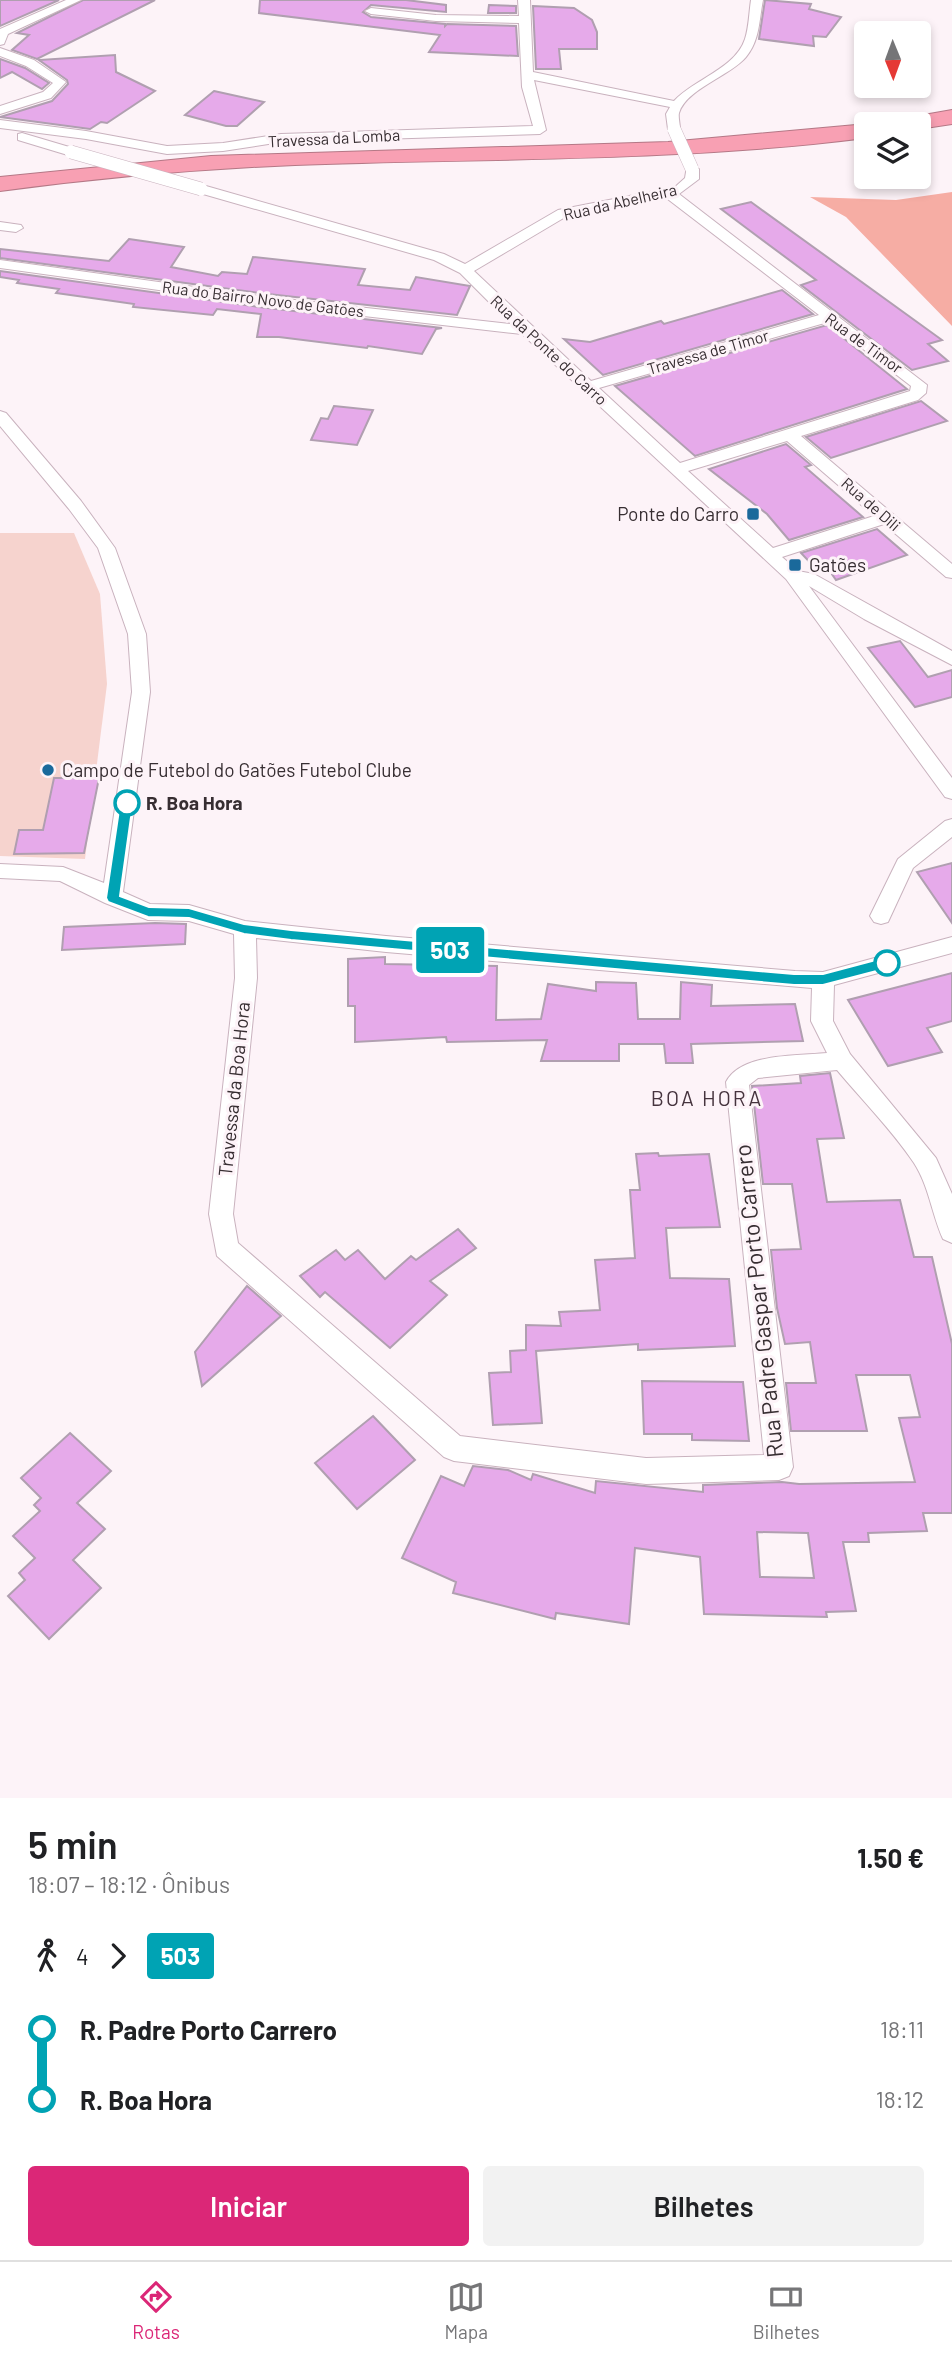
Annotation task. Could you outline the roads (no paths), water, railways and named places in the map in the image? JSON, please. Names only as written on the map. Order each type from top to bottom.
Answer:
[{"type":"highway","points":[[931,120],[952,117]]},
{"type":"highway","points":[[0,184],[118,170],[234,161],[660,150],[854,132]]},
{"type":"street","points":[[0,41],[3,32],[75,0]]},
{"type":"street","name":"Travessa da Lomba","points":[[0,124],[86,135],[167,150],[223,147],[281,138],[540,130],[528,87],[524,0]]},
{"type":"street","points":[[528,75],[676,105],[684,94],[737,59],[749,44],[757,0]]},
{"type":"street","points":[[371,11],[436,18],[524,20]]},
{"type":"street","points":[[0,52],[30,63],[60,82],[47,95],[0,110]]},
{"type":"street","name":"Rua da Abelheira","points":[[465,270],[563,214],[669,193],[688,185],[692,180],[692,169],[674,129],[672,114],[676,105]]},
{"type":"street","name":"Rua da Ponte do Carro","points":[[0,131],[439,257],[465,270],[587,387],[792,575],[952,792]]},
{"type":"street","name":"Rua de Timor","points":[[669,193],[919,385],[918,393],[913,397],[677,470]]},
{"type":"street","points":[[0,226],[16,228]]},
{"type":"street","name":"Rua do Bairro Novo de Gatões","points":[[0,264],[259,300],[526,330]]},
{"type":"street","name":"Travessa de Timor","points":[[587,387],[828,317]]},
{"type":"street","points":[[0,416],[75,505],[106,548],[137,634],[141,692],[113,898]]},
{"type":"street","name":"Rua de Dili","points":[[790,435],[952,573]]},
{"type":"street","points":[[770,555],[887,517]]},
{"type":"street","points":[[792,575],[808,578],[952,659]]},
{"type":"street","points":[[881,916],[905,864],[952,826]]},
{"type":"street","points":[[0,871],[63,874],[148,912],[189,913],[244,929],[400,946],[823,980],[952,945]]},
{"type":"street","name":"Travessa da Boa Hora","points":[[226,1248],[220,1214],[246,978],[244,929]]},
{"type":"street","points":[[823,980],[822,1021],[842,1060],[925,1158],[945,1206],[952,1232]]},
{"type":"street","name":"Rua Padre Gaspar Porto Carrero","points":[[226,1248],[454,1448],[646,1471],[779,1467],[737,1082],[752,1070],[842,1060]]},
{"type":"place","name":"Ponte do Carro","points":[[753,514]]},
{"type":"place","name":"Gatões","points":[[795,565]]},
{"type":"place","name":"Campo de Futebol do Gatões Futebol Clube","points":[[48,770]]},
{"type":"place","name":"R. Boa Hora","points":[[127,803]]},
{"type":"district","name":"BOA HORA","points":[[707,1099]]}]
